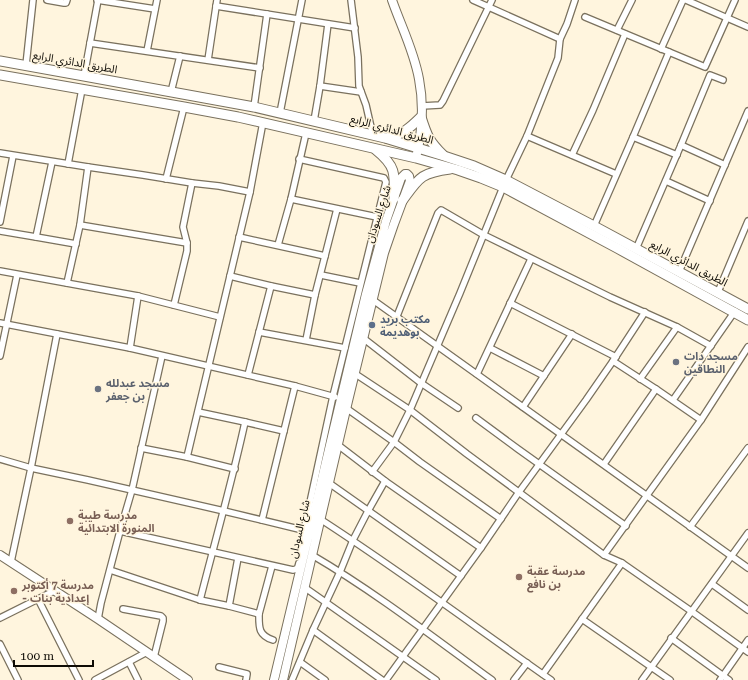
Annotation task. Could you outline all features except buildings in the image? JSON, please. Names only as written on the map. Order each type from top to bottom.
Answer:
[{"type":"main road","points":[[392,0],[417,69],[421,87],[421,126],[416,158]]},
{"type":"main road","name":"الطريق الدائري الرابع","points":[[0,62],[26,65],[254,107],[385,138],[474,166],[617,248],[748,320]]},
{"type":"main road","name":"الطريق الدائري الرابع","points":[[0,75],[263,122],[454,168],[505,184],[594,226],[748,309]]},
{"type":"main road","points":[[133,98],[135,85]]},
{"type":"main road","points":[[385,138],[393,137],[407,130],[421,117]]},
{"type":"main road","points":[[421,117],[425,130],[433,144],[444,156]]},
{"type":"main road","points":[[375,149],[385,157],[393,170],[398,200]]},
{"type":"main road","points":[[398,200],[420,178],[437,171],[454,168]]},
{"type":"main road","name":"شارع السودان","points":[[274,680],[288,642],[304,587],[338,445],[342,401],[354,373],[398,200]]},
{"type":"main road","name":"شارع السودان","points":[[283,680],[307,531],[342,401],[375,258],[386,221],[398,200]]},
{"type":"main road","points":[[0,555],[188,680]]},
{"type":"street","points":[[26,65],[33,0]]},
{"type":"street","points":[[47,0],[66,3],[67,0]]},
{"type":"street","points":[[84,76],[98,0],[155,9]]},
{"type":"street","points":[[147,51],[157,0]]},
{"type":"street","points":[[280,113],[302,0]]},
{"type":"street","points":[[351,0],[359,71],[358,80],[366,105],[373,136]]},
{"type":"street","points":[[473,0],[560,39]]},
{"type":"street","points":[[422,106],[440,104],[443,101],[492,0]]},
{"type":"street","points":[[372,472],[394,442],[410,410],[505,184],[527,136],[558,58],[560,39],[575,0]]},
{"type":"street","points":[[617,30],[632,0]]},
{"type":"street","points":[[661,49],[682,0]]},
{"type":"street","points":[[686,0],[748,27]]},
{"type":"street","points":[[585,17],[705,67],[735,0]]},
{"type":"street","points":[[208,60],[217,3],[299,20],[355,28]]},
{"type":"street","points":[[254,107],[266,14]]},
{"type":"street","points":[[314,122],[328,24]]},
{"type":"street","points":[[572,155],[625,34]]},
{"type":"street","points":[[90,43],[260,68]]},
{"type":"street","points":[[594,226],[669,52]]},
{"type":"street","points":[[171,92],[180,56]]},
{"type":"street","points":[[636,249],[710,75],[723,80]]},
{"type":"street","points":[[320,86],[361,92]]},
{"type":"street","points":[[68,164],[82,89]]},
{"type":"street","points":[[166,179],[184,107]]},
{"type":"street","points":[[680,272],[748,111]]},
{"type":"street","points":[[187,457],[250,192],[263,122]]},
{"type":"street","points":[[278,245],[306,133]]},
{"type":"street","points":[[527,136],[616,174]]},
{"type":"street","points":[[633,137],[677,155]]},
{"type":"street","points":[[681,145],[725,165]]},
{"type":"street","points":[[0,153],[250,192]]},
{"type":"street","points":[[0,222],[13,156]]},
{"type":"street","points":[[299,159],[384,178],[386,182],[345,348],[342,401]]},
{"type":"street","points":[[36,237],[52,162]]},
{"type":"street","points":[[67,283],[80,225],[88,167]]},
{"type":"street","points":[[666,181],[710,201]]},
{"type":"street","points":[[174,305],[187,251],[187,243],[183,227],[192,183]]},
{"type":"street","points":[[290,199],[377,217]]},
{"type":"street","points":[[306,340],[315,295],[337,209]]},
{"type":"street","points":[[397,316],[438,212],[442,211],[484,235],[610,297],[677,327],[711,346]]},
{"type":"street","points":[[718,292],[748,220]]},
{"type":"street","points":[[80,225],[187,243]]},
{"type":"street","points":[[0,231],[76,244]]},
{"type":"street","points":[[239,237],[325,256]]},
{"type":"street","points":[[477,374],[531,258]]},
{"type":"street","points":[[0,271],[138,296],[220,317]]},
{"type":"street","points":[[0,356],[17,275]]},
{"type":"street","points":[[320,275],[360,283]]},
{"type":"street","points":[[230,276],[315,295]]},
{"type":"street","points":[[248,375],[271,286]]},
{"type":"street","points":[[130,348],[138,296]]},
{"type":"street","points":[[373,300],[748,568]]},
{"type":"street","points":[[510,303],[572,334],[614,359],[640,379],[701,420]]},
{"type":"street","points":[[673,400],[739,304]]},
{"type":"street","points":[[386,680],[481,548],[614,359],[645,312]]},
{"type":"street","points":[[0,323],[130,348],[209,366],[295,386],[342,401],[420,462],[501,519]]},
{"type":"street","points":[[640,379],[677,327]]},
{"type":"street","points":[[259,332],[345,348]]},
{"type":"street","points":[[11,562],[57,334]]},
{"type":"street","points":[[523,407],[572,334]]},
{"type":"street","points":[[363,338],[421,383],[458,408]]},
{"type":"street","points":[[604,555],[701,420],[748,347]]},
{"type":"street","points":[[490,348],[544,376]]},
{"type":"street","points":[[98,619],[132,490],[162,356]]},
{"type":"street","points":[[354,373],[410,410],[604,555],[622,563],[748,652]]},
{"type":"street","points":[[262,520],[295,386]]},
{"type":"street","points":[[604,464],[656,389]]},
{"type":"street","points":[[198,412],[284,431]]},
{"type":"street","points":[[476,418],[626,526]]},
{"type":"street","points":[[200,600],[224,511],[245,422]]},
{"type":"street","points":[[338,445],[385,482],[481,548]]},
{"type":"street","points":[[141,448],[187,457],[234,469]]},
{"type":"street","points":[[690,527],[748,448]]},
{"type":"street","points":[[0,459],[31,468],[307,531],[296,570],[120,532]]},
{"type":"street","points":[[292,680],[353,540],[368,510],[385,482]]},
{"type":"street","points":[[329,483],[461,576]]},
{"type":"street","points":[[320,519],[442,602],[551,680]]},
{"type":"street","points":[[642,680],[748,533]]},
{"type":"street","points":[[312,555],[340,572],[492,680]]},
{"type":"street","points":[[229,606],[238,558]]},
{"type":"street","points":[[542,674],[622,563]]},
{"type":"street","points":[[272,566],[259,614],[260,630],[262,634],[268,639],[273,640]]},
{"type":"street","points":[[110,570],[200,600],[259,614]]},
{"type":"street","points":[[712,584],[748,610]]},
{"type":"street","points":[[304,587],[436,680]]},
{"type":"street","points":[[0,618],[54,591]]},
{"type":"street","points":[[38,599],[79,680]]},
{"type":"street","points":[[95,680],[129,662],[150,654],[163,621],[161,616],[123,609]]},
{"type":"street","points":[[582,619],[670,680]]},
{"type":"street","points":[[313,630],[382,680]]},
{"type":"street","points":[[672,638],[721,678],[729,680]]},
{"type":"street","points":[[721,678],[748,640]]},
{"type":"street","points":[[0,644],[18,680]]},
{"type":"street","points":[[129,662],[138,680]]},
{"type":"street","points":[[300,662],[325,680]]},
{"type":"street","points":[[514,680],[527,663]]},
{"type":"street","points":[[219,667],[248,674],[246,680]]},
{"type":"place","name":"مكتب بريد بوهديمة","points":[[372,325]]},
{"type":"place","name":"مسجد دات النطاقين","points":[[676,362]]},
{"type":"place","name":"مسجد عبدلله بن جعفر","points":[[98,389]]},
{"type":"place","name":"مدرسة طيبة المنورة الابتدائية","points":[[70,521]]},
{"type":"place","name":"مدرسة عقبة بن نافع","points":[[519,577]]},
{"type":"place","name":"مدرسة 7 أكتوبر - إعدادية بنات","points":[[14,591]]}]
